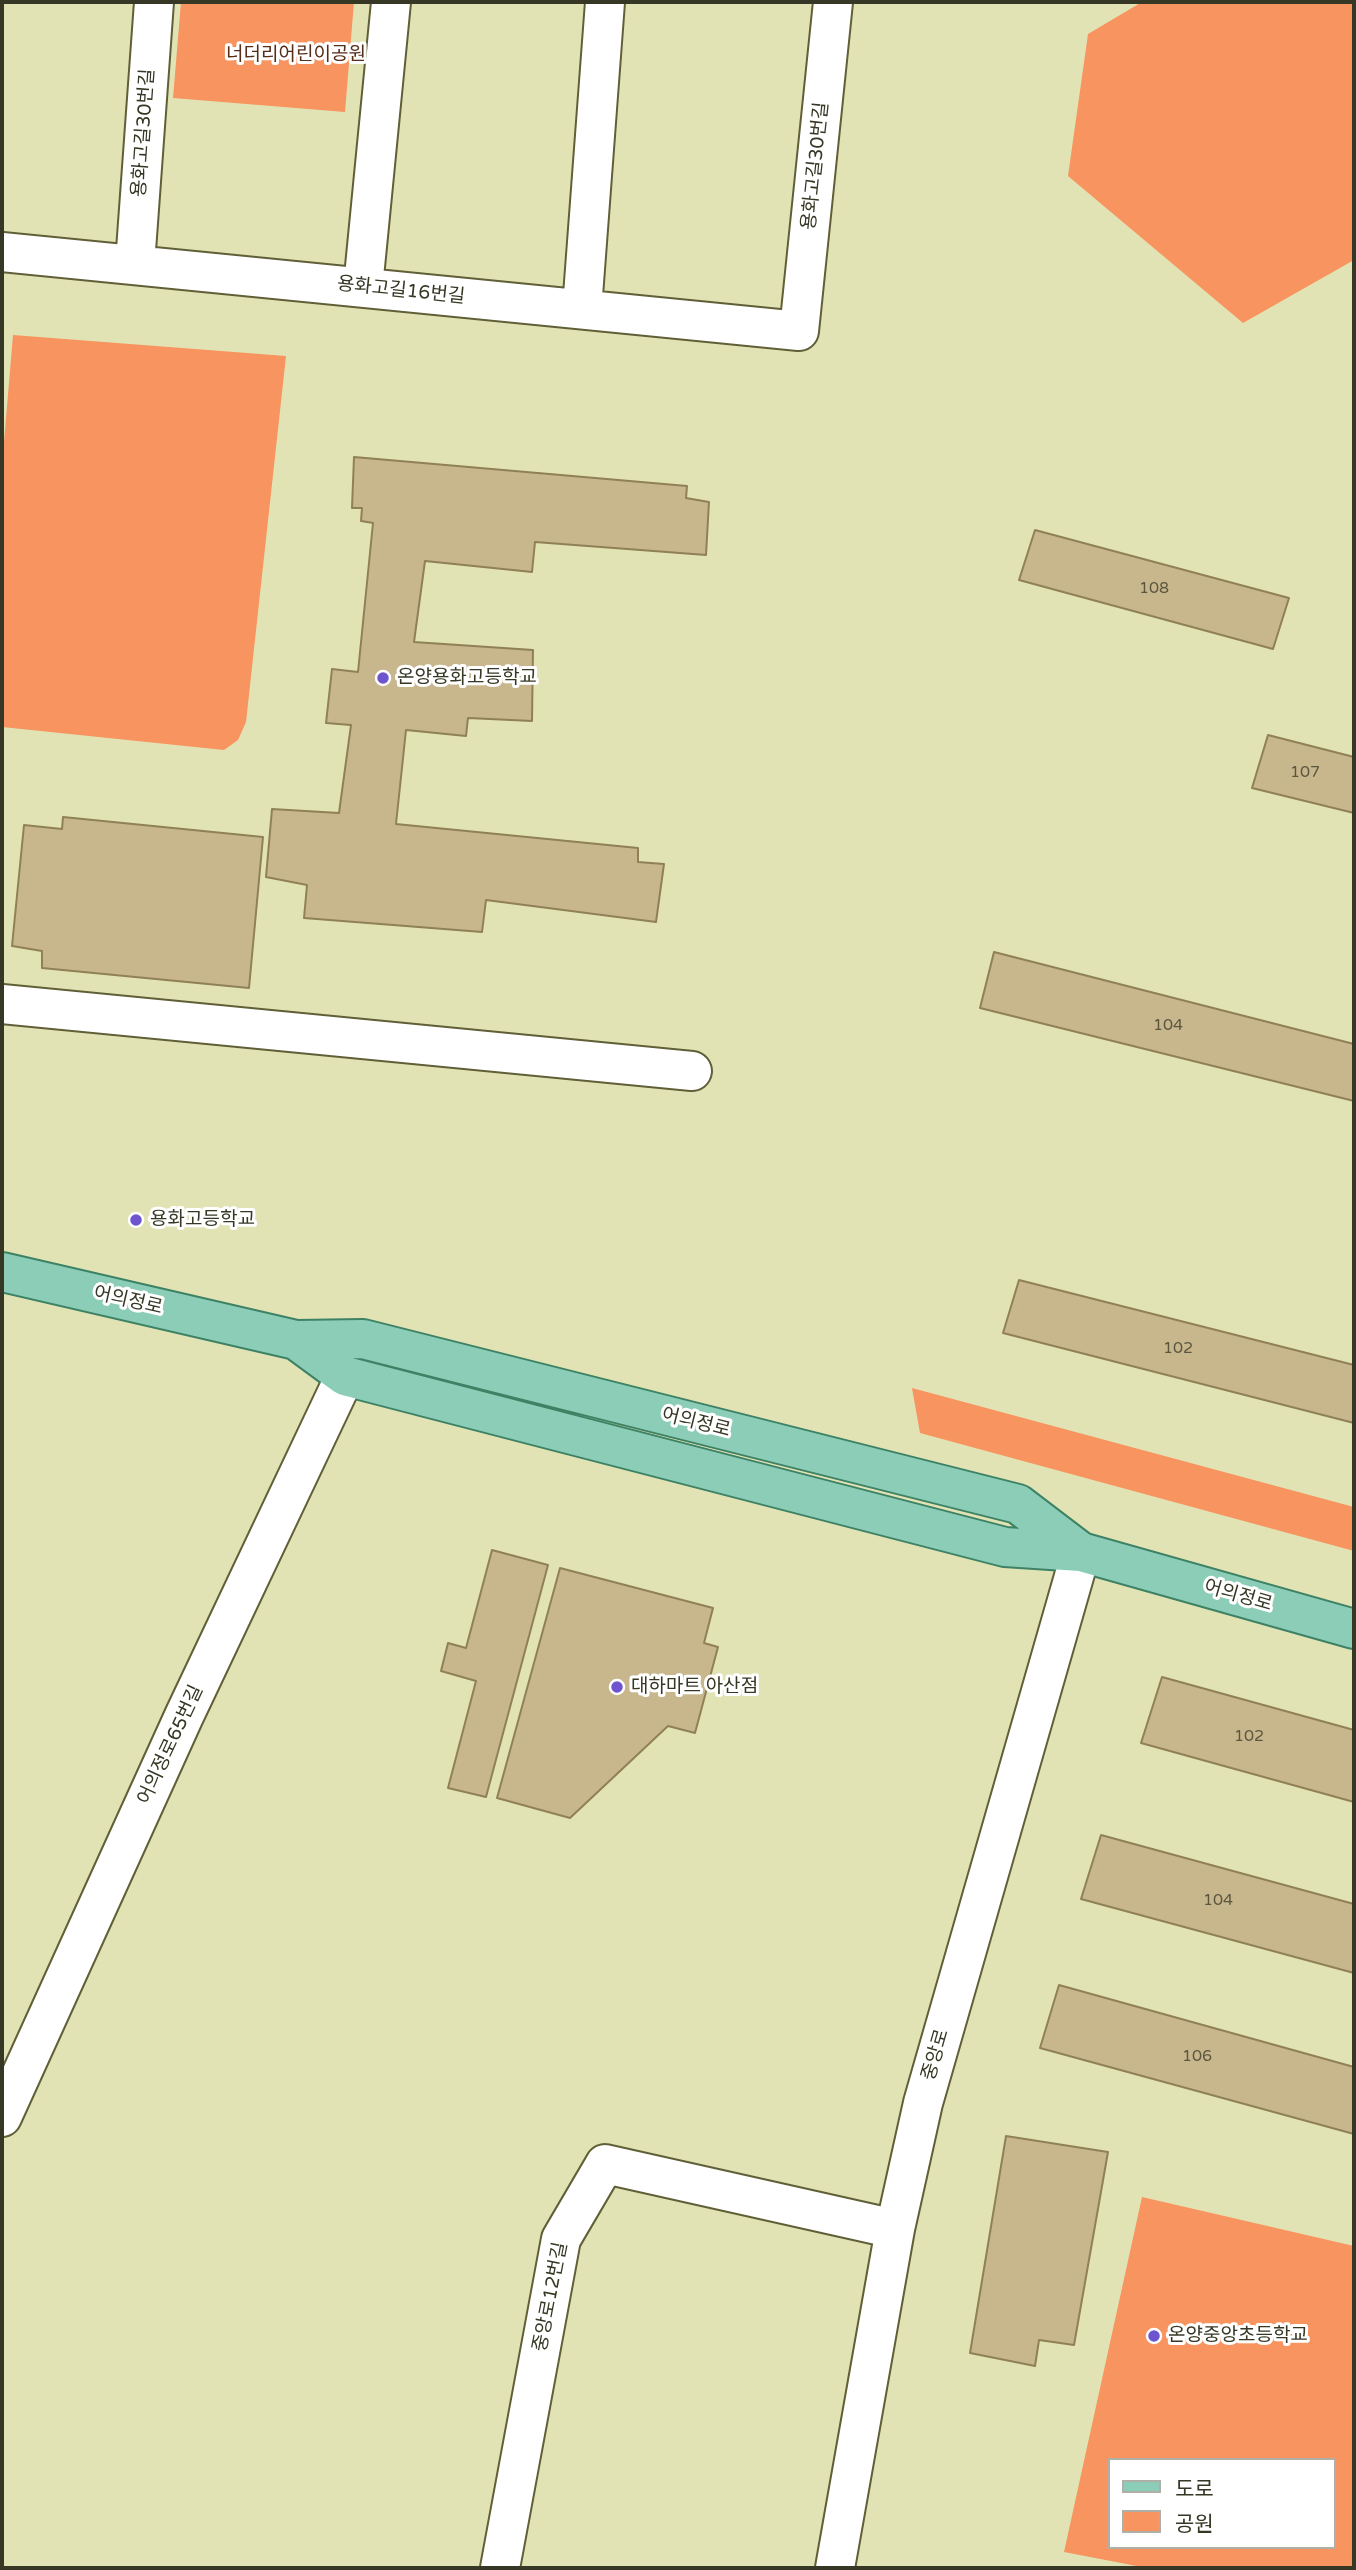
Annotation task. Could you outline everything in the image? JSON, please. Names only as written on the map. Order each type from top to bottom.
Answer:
[{"type":"main road","name":"어의정로","points":[[2,1272],[296,1340],[363,1339],[1018,1504],[1080,1552]]},
{"type":"main road","name":"어의정로","points":[[296,1340],[345,1376],[1005,1547],[1080,1552],[1354,1629]]},
{"type":"street","name":"용화고길30번길","points":[[135,264],[154,2]]},
{"type":"street","points":[[363,287],[391,2]]},
{"type":"street","points":[[582,309],[605,2]]},
{"type":"street","name":"용화고길30번길","points":[[799,331],[833,2]]},
{"type":"street","name":"용화고길16번길","points":[[2,252],[799,331]]},
{"type":"street","points":[[2,1004],[692,1071]]},
{"type":"street","name":"어의정로65번길","points":[[2,2117],[178,1729],[345,1376]]},
{"type":"street","name":"중앙로","points":[[835,2568],[895,2229],[923,2104],[1080,1552]]},
{"type":"street","name":"중앙로12번길","points":[[500,2568],[561,2239],[605,2164],[895,2229]]},
{"type":"green space","name":"너더리어린이공원","points":[[181,2],[354,2],[345,112],[173,98]]},
{"type":"green space","points":[[1142,2],[1354,2],[1354,260],[1243,323],[1068,176],[1088,34]]},
{"type":"green space","points":[[13,335],[286,356],[246,722],[238,740],[224,750],[2,727],[2,466]]},
{"type":"green space","points":[[912,1388],[1354,1507],[1354,1551],[920,1433]]},
{"type":"green space","points":[[1142,2197],[1354,2246],[1354,2568],[1147,2568],[1064,2552]]},
{"type":"building","points":[[354,457],[687,486],[686,498],[709,502],[706,555],[535,542],[532,572],[425,561],[414,642],[533,650],[532,721],[468,718],[466,736],[406,730],[396,824],[638,848],[638,862],[664,864],[656,922],[486,900],[482,932],[304,918],[307,885],[266,877],[272,809],[339,813],[351,725],[326,723],[332,669],[358,672],[373,523],[361,521],[362,508],[352,508]]},
{"type":"building","points":[[1035,530],[1289,598],[1273,649],[1019,580]]},
{"type":"building","points":[[1268,735],[1354,757],[1354,813],[1252,788]]},
{"type":"building","points":[[63,817],[263,837],[249,988],[42,968],[42,951],[12,946],[24,825],[62,829]]},
{"type":"building","points":[[994,952],[1354,1044],[1354,1101],[980,1008]]},
{"type":"building","points":[[1019,1280],[1354,1365],[1354,1423],[1003,1333]]},
{"type":"building","points":[[492,1550],[548,1565],[486,1797],[448,1788],[476,1681],[441,1671],[448,1643],[466,1648]]},
{"type":"building","name":"대하마트 아산점","points":[[560,1568],[713,1608],[704,1643],[718,1647],[695,1733],[668,1726],[570,1818],[497,1798]]},
{"type":"building","points":[[1162,1677],[1354,1730],[1354,1802],[1141,1743]]},
{"type":"building","points":[[1101,1835],[1354,1904],[1354,1973],[1081,1899]]},
{"type":"building","points":[[1059,1985],[1354,2067],[1354,2134],[1040,2048]]},
{"type":"building","points":[[1006,2136],[1108,2152],[1074,2345],[1039,2340],[1035,2366],[970,2353]]},
{"type":"place","name":"온양용화고등학교","points":[[383,678]]},
{"type":"place","name":"용화고등학교","points":[[136,1220]]},
{"type":"place","name":"대하마트 아산점","points":[[617,1687]]},
{"type":"place","name":"온양중앙초등학교","points":[[1154,2336]]}]
